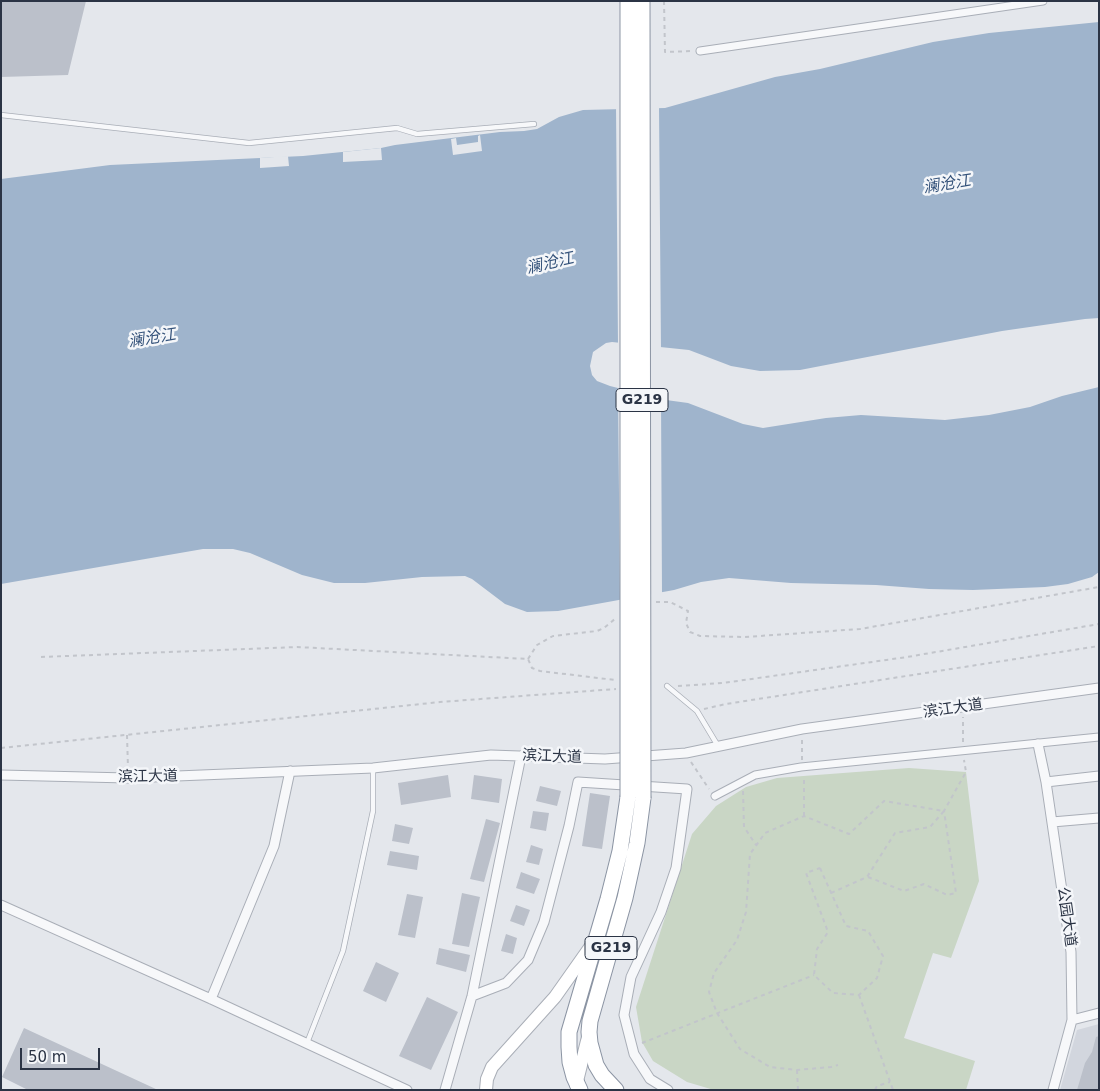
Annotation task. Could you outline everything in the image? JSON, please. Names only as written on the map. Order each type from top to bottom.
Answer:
[{"type":"highway","name":"G219","points":[[616,1090],[605,1079],[596,1065],[591,1049],[589,1032],[590,1021],[625,898],[637,843],[635,798],[628,1]]},
{"type":"highway","name":"G219","points":[[577,1088],[570,1062],[569,1032],[635,798],[642,1]]},
{"type":"main road","points":[[486,1090],[487,1079],[492,1067],[555,997],[597,938]]},
{"type":"main road","points":[[577,1088],[589,1032]]},
{"type":"street","points":[[700,51],[1043,1]]},
{"type":"street","name":"滨江大道","points":[[1,775],[128,778],[373,768],[491,755],[605,759],[686,753],[802,729],[1099,688]]},
{"type":"street","points":[[715,796],[755,775],[801,767],[1099,737]]},
{"type":"street","name":"公园大道","points":[[1038,744],[1046,782],[1071,952],[1072,1020],[1053,1090]]},
{"type":"street","points":[[445,1090],[472,996],[522,756]]},
{"type":"street","points":[[211,999],[274,846],[290,772]]},
{"type":"street","points":[[1046,782],[1099,776]]},
{"type":"street","points":[[472,996],[506,983],[528,960],[544,922],[569,826],[578,782],[687,789],[676,868],[660,912],[631,977],[624,1015],[634,1054],[650,1079],[668,1090]]},
{"type":"street","points":[[1052,822],[1099,818]]},
{"type":"street","points":[[1,905],[211,999],[407,1090]]},
{"type":"street","points":[[1072,1020],[1099,1013]]},
{"type":"lane","points":[[1,116],[249,142],[397,128],[417,134],[534,124]]},
{"type":"lane","points":[[667,686],[697,711],[718,746]]},
{"type":"lane","points":[[307,1043],[342,951],[374,812],[373,768]]},
{"type":"path","points":[[664,1],[665,52],[700,51]]},
{"type":"path","points":[[652,602],[670,602],[688,611],[686,624],[690,632],[700,636],[745,637],[860,629],[1099,587]]},
{"type":"path","points":[[528,659],[537,645],[552,636],[597,631],[619,616]]},
{"type":"path","points":[[667,686],[742,681],[1099,624]]},
{"type":"path","points":[[697,711],[735,703],[1099,646]]},
{"type":"path","points":[[41,657],[297,647],[528,659]]},
{"type":"path","points":[[528,659],[532,668],[540,671],[618,680]]},
{"type":"path","points":[[1,748],[440,702],[619,689]]},
{"type":"path","points":[[831,893],[867,877],[895,833],[930,827],[944,811],[966,772],[962,752],[963,707]]},
{"type":"path","points":[[802,729],[801,767],[804,776],[804,816]]},
{"type":"path","points":[[127,734],[128,778]]},
{"type":"path","points":[[686,753],[715,796]]},
{"type":"path","points":[[743,782],[744,827],[756,844]]},
{"type":"path","points":[[838,1065],[797,1070],[770,1067],[740,1050],[717,1014],[709,992],[714,973],[737,940],[746,912],[750,854],[764,833],[804,816],[849,834],[884,801],[944,811]]},
{"type":"path","points":[[867,877],[904,891],[924,884],[947,895],[956,893],[944,811]]},
{"type":"path","points":[[820,868],[846,926],[868,931],[883,956],[877,978],[859,995],[834,993],[814,975],[817,949],[828,932],[806,873],[820,868]]},
{"type":"path","points":[[634,1054],[642,1042],[814,975]]},
{"type":"path","points":[[859,995],[893,1090]]},
{"type":"path","points":[[797,1070],[798,1090]]},
{"type":"path","points":[[875,1090],[877,1086],[890,1082]]},
{"type":"shaded area","points":[[1099,1024],[1099,1090],[1060,1090],[1077,1030]]},
{"type":"green space","points":[[909,768],[966,772],[979,881],[951,958],[933,953],[904,1038],[975,1061],[966,1090],[714,1090],[687,1082],[653,1061],[642,1042],[636,1007],[692,834],[716,806],[746,787],[777,778]]},
{"type":"water","name":"澜沧江","points":[[1099,22],[1099,318],[1002,331],[800,370],[760,371],[731,366],[689,350],[612,342],[606,343],[593,352],[590,366],[592,375],[597,381],[610,386],[666,400],[688,403],[743,424],[763,428],[826,418],[861,415],[945,420],[989,415],[1030,407],[1062,396],[1099,387],[1099,572],[1092,577],[1068,584],[1045,587],[973,590],[791,583],[729,578],[558,611],[527,612],[505,604],[472,579],[465,576],[422,577],[365,583],[334,583],[302,575],[250,553],[233,549],[203,549],[1,584],[1,179],[110,165],[303,156],[500,132],[524,131],[537,129],[559,117],[583,110],[665,108],[775,77],[820,69],[933,42],[989,33]]},
{"type":"pier","points":[[659,105],[661,350],[618,345],[616,106]]},
{"type":"pier","points":[[480,135],[482,151],[453,155],[451,139],[456,138],[457,145],[478,142],[478,136]]},
{"type":"pier","points":[[381,148],[382,160],[343,162],[343,152]]},
{"type":"pier","points":[[288,156],[289,166],[260,168],[260,158]]},
{"type":"pier","points":[[618,386],[661,396],[662,594],[620,602]]},
{"type":"building","points":[[1,1],[86,1],[68,75],[1,77]]},
{"type":"building","points":[[448,775],[451,797],[401,805],[398,783]]},
{"type":"building","points":[[474,775],[502,779],[499,803],[471,799]]},
{"type":"building","points":[[540,786],[561,791],[557,806],[536,801]]},
{"type":"building","points":[[590,793],[610,796],[602,849],[582,846]]},
{"type":"building","points":[[533,811],[549,813],[546,831],[530,828]]},
{"type":"building","points":[[486,819],[500,823],[484,882],[470,879]]},
{"type":"building","points":[[395,824],[413,828],[409,844],[392,841]]},
{"type":"building","points":[[531,845],[543,849],[539,865],[526,862]]},
{"type":"building","points":[[390,851],[419,856],[417,870],[387,865]]},
{"type":"building","points":[[521,872],[540,879],[534,894],[516,888]]},
{"type":"building","points":[[462,893],[480,897],[469,947],[452,944]]},
{"type":"building","points":[[407,894],[423,897],[415,938],[398,935]]},
{"type":"building","points":[[516,905],[530,910],[524,926],[510,921]]},
{"type":"building","points":[[506,934],[517,938],[513,954],[501,951]]},
{"type":"building","points":[[439,948],[470,955],[466,972],[436,964]]},
{"type":"building","points":[[376,962],[399,973],[386,1002],[363,991]]},
{"type":"building","points":[[427,997],[458,1012],[431,1070],[399,1056]]},
{"type":"building","points":[[24,1028],[158,1090],[28,1090],[2,1077]]},
{"type":"building","points":[[1099,1036],[1099,1090],[1077,1090],[1085,1063],[1092,1052],[1096,1037]]}]
